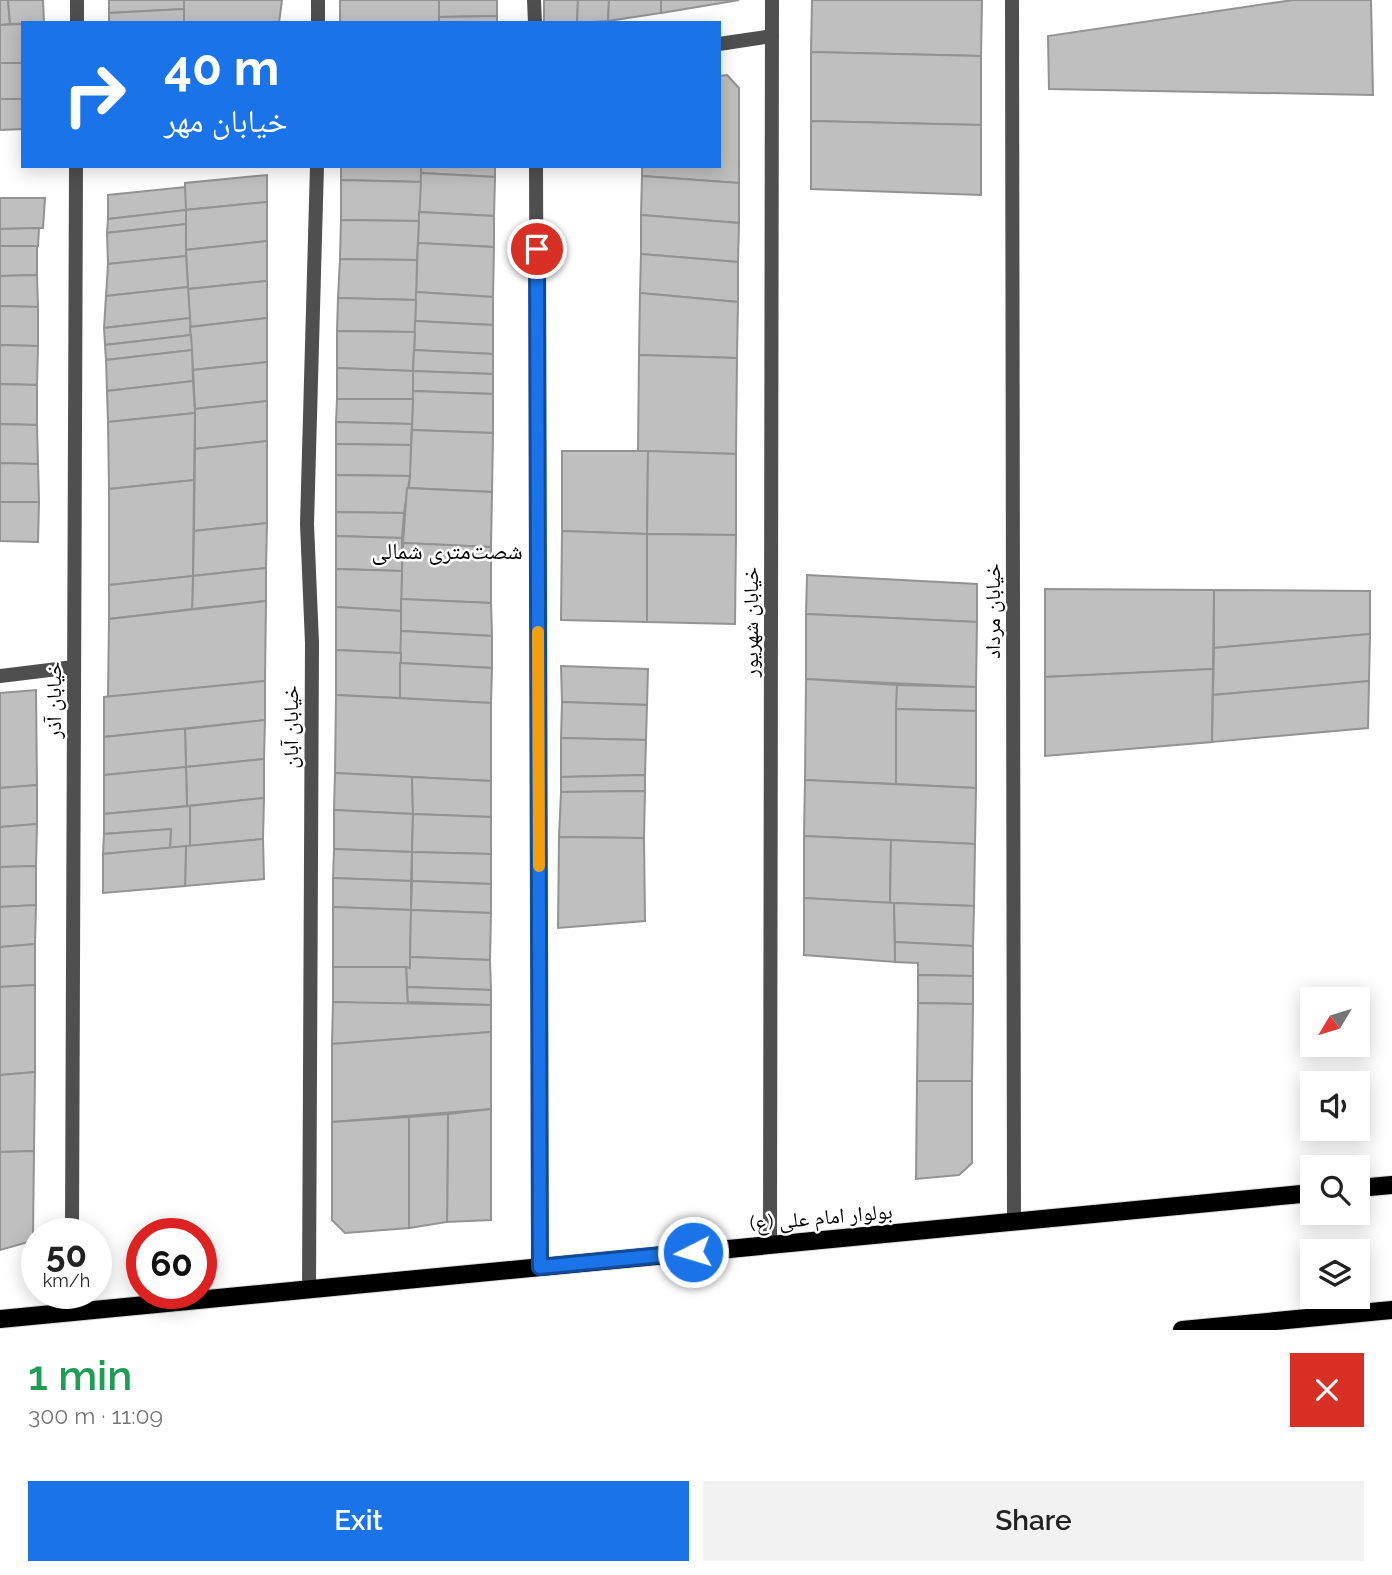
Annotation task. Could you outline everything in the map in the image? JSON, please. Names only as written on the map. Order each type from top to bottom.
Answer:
[{"type":"main road","points":[[1370,1187],[1392,1185]]},
{"type":"main road","name":"بولوار امام علی (ع)","points":[[112,1300],[309,1289],[1300,1194]]},
{"type":"main road","name":"بولوار امام علی (ع)","points":[[0,1319],[42,1309]]},
{"type":"main road","points":[[1182,1330],[1392,1310]]},
{"type":"street","points":[[77,0],[77,21]]},
{"type":"street","points":[[317,0],[318,21]]},
{"type":"street","points":[[534,0],[535,21]]},
{"type":"street","name":"خیابان شهریور","points":[[769,1245],[772,0]]},
{"type":"street","name":"خیابان مرداد","points":[[1012,0],[1014,1221]]},
{"type":"street","points":[[721,44],[772,36]]},
{"type":"street","name":"خیابان آذر","points":[[72,1218],[76,168]]},
{"type":"street","name":"خیابان آبان","points":[[309,1289],[312,643],[307,524],[317,168]]},
{"type":"street","points":[[536,168],[540,1267]]},
{"type":"street","points":[[0,676],[74,667]]},
{"type":"building","points":[[0,0],[8,0],[10,24],[0,25]]},
{"type":"building","points":[[8,0],[43,0],[44,21],[10,24]]},
{"type":"building","points":[[109,0],[184,0],[184,9],[109,13]]},
{"type":"building","points":[[184,0],[282,0],[279,21],[184,21]]},
{"type":"building","points":[[340,0],[439,0],[439,21],[340,21]]},
{"type":"building","points":[[439,0],[497,0],[497,16],[439,17]]},
{"type":"building","points":[[544,0],[578,0],[577,21],[544,21]]},
{"type":"building","points":[[578,0],[609,0],[608,21],[577,21]]},
{"type":"building","points":[[609,0],[661,0],[661,13],[608,21]]},
{"type":"building","points":[[661,0],[739,0],[661,13]]},
{"type":"building","points":[[812,0],[982,0],[981,56],[811,52]]},
{"type":"building","points":[[1293,0],[1371,0],[1373,95],[1049,89],[1048,36]]},
{"type":"building","points":[[184,9],[184,21],[109,21],[109,13]]},
{"type":"building","points":[[497,16],[497,21],[439,21],[439,17]]},
{"type":"building","points":[[21,24],[21,63],[0,63],[0,25]]},
{"type":"building","points":[[811,52],[981,56],[981,125],[811,121]]},
{"type":"building","points":[[0,63],[21,63],[21,99],[0,99]]},
{"type":"building","points":[[727,75],[739,88],[739,183],[642,176],[642,168],[721,168],[721,76]]},
{"type":"building","points":[[0,99],[21,99],[21,129],[0,130]]},
{"type":"building","points":[[811,121],[981,125],[981,195],[811,189]]},
{"type":"building","points":[[341,168],[421,168],[421,182],[341,180]]},
{"type":"building","points":[[421,168],[495,168],[495,177],[421,173]]},
{"type":"building","points":[[421,173],[495,177],[494,216],[419,212]]},
{"type":"building","points":[[267,175],[267,202],[185,210],[185,183]]},
{"type":"building","points":[[642,176],[739,183],[739,223],[641,215]]},
{"type":"building","points":[[341,180],[421,182],[419,221],[341,220]]},
{"type":"building","points":[[185,187],[186,210],[108,219],[108,195]]},
{"type":"building","points":[[0,198],[45,198],[43,228],[0,229]]},
{"type":"building","points":[[267,202],[267,241],[186,250],[185,210]]},
{"type":"building","points":[[186,210],[186,224],[107,233],[108,219]]},
{"type":"building","points":[[419,212],[494,216],[494,247],[418,243]]},
{"type":"building","points":[[641,215],[739,223],[738,262],[641,254]]},
{"type":"building","points":[[341,220],[419,221],[417,260],[340,259]]},
{"type":"building","points":[[186,224],[186,256],[108,264],[107,233]]},
{"type":"building","points":[[39,228],[38,246],[0,246],[0,229]]},
{"type":"building","points":[[267,241],[267,281],[188,289],[186,250]]},
{"type":"building","points":[[418,243],[494,247],[493,297],[416,292]]},
{"type":"building","points":[[0,246],[37,246],[37,275],[0,276]]},
{"type":"building","points":[[641,254],[738,262],[738,302],[640,293]]},
{"type":"building","points":[[186,256],[188,287],[106,296],[108,264]]},
{"type":"building","points":[[340,259],[417,260],[416,300],[338,298]]},
{"type":"building","points":[[37,275],[38,307],[0,306],[0,276]]},
{"type":"building","points":[[267,281],[267,318],[190,327],[188,289]]},
{"type":"building","points":[[188,287],[190,318],[104,328],[106,296]]},
{"type":"building","points":[[416,292],[493,297],[493,325],[415,321]]},
{"type":"building","points":[[640,293],[738,302],[737,358],[639,355]]},
{"type":"building","points":[[338,298],[416,300],[415,332],[337,331]]},
{"type":"building","points":[[0,306],[38,307],[38,346],[0,345]]},
{"type":"building","points":[[190,318],[191,335],[105,345],[104,328]]},
{"type":"building","points":[[267,318],[267,362],[193,370],[190,327]]},
{"type":"building","points":[[415,321],[493,325],[493,354],[414,350]]},
{"type":"building","points":[[337,331],[415,332],[413,371],[337,368]]},
{"type":"building","points":[[191,335],[192,350],[106,360],[105,345]]},
{"type":"building","points":[[0,345],[38,346],[37,385],[0,384]]},
{"type":"building","points":[[192,350],[193,381],[107,391],[106,360]]},
{"type":"building","points":[[414,350],[493,354],[493,374],[413,371]]},
{"type":"building","points":[[639,355],[737,358],[736,454],[638,451]]},
{"type":"building","points":[[267,362],[267,401],[195,409],[193,370]]},
{"type":"building","points":[[337,368],[413,371],[413,399],[337,399]]},
{"type":"building","points":[[413,371],[493,374],[493,394],[413,391]]},
{"type":"building","points":[[193,381],[195,413],[108,422],[107,391]]},
{"type":"building","points":[[0,384],[37,385],[37,425],[0,424]]},
{"type":"building","points":[[413,391],[493,394],[493,433],[412,430]]},
{"type":"building","points":[[337,399],[413,399],[412,424],[336,422]]},
{"type":"building","points":[[267,401],[267,441],[195,449],[195,409]]},
{"type":"building","points":[[195,413],[194,480],[109,489],[108,422]]},
{"type":"building","points":[[336,422],[412,424],[411,445],[336,444]]},
{"type":"building","points":[[0,424],[37,425],[38,464],[0,463]]},
{"type":"building","points":[[412,430],[493,433],[492,492],[409,488]]},
{"type":"building","points":[[267,441],[267,523],[194,531],[195,449]]},
{"type":"building","points":[[336,444],[411,445],[410,476],[336,475]]},
{"type":"building","points":[[562,451],[648,451],[647,534],[562,531]]},
{"type":"building","points":[[648,451],[736,454],[736,535],[647,534]]},
{"type":"building","points":[[0,463],[38,464],[39,502],[0,502]]},
{"type":"building","points":[[336,475],[410,476],[404,513],[336,512]]},
{"type":"building","points":[[194,480],[193,576],[109,585],[109,489]]},
{"type":"building","points":[[407,488],[492,492],[491,547],[403,543]]},
{"type":"building","points":[[0,502],[39,502],[38,542],[0,541]]},
{"type":"building","points":[[336,512],[404,513],[402,538],[336,536]]},
{"type":"building","points":[[267,523],[266,568],[193,576],[194,531]]},
{"type":"building","points":[[562,531],[647,534],[647,622],[561,620]]},
{"type":"building","points":[[647,534],[736,535],[735,624],[647,622]]},
{"type":"building","points":[[336,536],[402,538],[402,571],[336,569]]},
{"type":"building","points":[[403,543],[491,547],[491,603],[401,599]]},
{"type":"building","points":[[266,568],[266,601],[192,609],[193,576]]},
{"type":"building","points":[[336,569],[402,571],[401,611],[336,607]]},
{"type":"building","points":[[807,575],[977,584],[977,622],[806,614]]},
{"type":"building","points":[[193,576],[192,609],[109,619],[109,585]]},
{"type":"building","points":[[1045,589],[1214,590],[1213,669],[1045,677]]},
{"type":"building","points":[[1214,590],[1370,591],[1370,634],[1214,648]]},
{"type":"building","points":[[401,599],[491,603],[492,636],[401,631]]},
{"type":"building","points":[[266,601],[265,681],[108,697],[109,619]]},
{"type":"building","points":[[336,607],[401,611],[401,653],[336,650]]},
{"type":"building","points":[[806,614],[977,622],[976,687],[806,679]]},
{"type":"building","points":[[401,631],[492,636],[492,668],[400,663]]},
{"type":"building","points":[[1370,634],[1369,681],[1213,695],[1214,648]]},
{"type":"building","points":[[336,650],[401,653],[400,698],[336,695]]},
{"type":"building","points":[[400,663],[492,668],[491,703],[400,698]]},
{"type":"building","points":[[561,666],[648,669],[647,705],[562,702]]},
{"type":"building","points":[[1213,669],[1212,742],[1045,756],[1045,677]]},
{"type":"building","points":[[806,679],[897,685],[896,784],[805,780]]},
{"type":"building","points":[[265,681],[265,720],[104,737],[104,697]]},
{"type":"building","points":[[1369,681],[1368,728],[1212,742],[1213,695]]},
{"type":"building","points":[[897,685],[976,687],[976,711],[896,709]]},
{"type":"building","points":[[36,690],[37,785],[0,788],[0,693]]},
{"type":"building","points":[[336,695],[491,703],[491,781],[335,773]]},
{"type":"building","points":[[562,702],[647,705],[646,740],[561,738]]},
{"type":"building","points":[[896,709],[976,711],[976,788],[896,784]]},
{"type":"building","points":[[265,720],[264,759],[186,767],[185,729]]},
{"type":"building","points":[[185,729],[186,767],[104,775],[104,737]]},
{"type":"building","points":[[561,738],[646,740],[645,775],[561,777]]},
{"type":"building","points":[[264,759],[264,798],[187,806],[186,767]]},
{"type":"building","points":[[186,767],[187,806],[104,814],[104,775]]},
{"type":"building","points":[[335,773],[412,777],[413,814],[334,810]]},
{"type":"building","points":[[645,775],[645,791],[561,792],[561,777]]},
{"type":"building","points":[[412,777],[491,781],[491,817],[413,814]]},
{"type":"building","points":[[805,780],[976,788],[975,844],[804,836]]},
{"type":"building","points":[[37,785],[37,824],[0,827],[0,788]]},
{"type":"building","points":[[645,791],[644,838],[559,837],[561,792]]},
{"type":"building","points":[[264,798],[263,839],[190,846],[190,806]]},
{"type":"building","points":[[190,806],[190,846],[170,848],[171,829],[104,834],[104,814]]},
{"type":"building","points":[[334,810],[413,814],[412,852],[334,849]]},
{"type":"building","points":[[413,814],[491,817],[491,854],[412,852]]},
{"type":"building","points":[[37,824],[36,866],[0,867],[0,827]]},
{"type":"building","points":[[171,829],[170,848],[103,854],[104,834]]},
{"type":"building","points":[[804,836],[891,840],[890,903],[804,898]]},
{"type":"building","points":[[559,837],[644,838],[645,921],[558,928]]},
{"type":"building","points":[[263,839],[264,879],[185,886],[186,846]]},
{"type":"building","points":[[891,840],[975,844],[974,906],[890,903]]},
{"type":"building","points":[[186,846],[185,886],[103,893],[103,854]]},
{"type":"building","points":[[334,849],[412,852],[411,881],[333,878]]},
{"type":"building","points":[[412,852],[491,854],[491,884],[412,881]]},
{"type":"building","points":[[36,866],[36,905],[0,907],[0,867]]},
{"type":"building","points":[[333,878],[411,881],[411,910],[333,907]]},
{"type":"building","points":[[412,881],[491,884],[491,913],[411,910]]},
{"type":"building","points":[[804,898],[894,903],[895,962],[804,955]]},
{"type":"building","points":[[894,903],[974,906],[973,946],[895,942]]},
{"type":"building","points":[[36,905],[35,944],[0,947],[0,907]]},
{"type":"building","points":[[333,907],[411,910],[410,968],[333,967]]},
{"type":"building","points":[[411,910],[491,913],[490,960],[410,957]]},
{"type":"building","points":[[895,942],[973,946],[973,976],[918,975],[918,963],[895,962]]},
{"type":"building","points":[[35,944],[35,985],[0,987],[0,947]]},
{"type":"building","points":[[410,957],[490,960],[491,990],[407,987],[406,967],[410,968]]},
{"type":"building","points":[[333,967],[406,967],[408,1005],[333,1002]]},
{"type":"building","points":[[918,975],[973,976],[973,1004],[918,1003]]},
{"type":"building","points":[[35,985],[35,1072],[0,1075],[0,987]]},
{"type":"building","points":[[407,987],[491,990],[491,1005],[408,1002]]},
{"type":"building","points":[[333,1002],[491,1005],[491,1032],[332,1044]]},
{"type":"building","points":[[918,1003],[973,1004],[972,1081],[917,1081]]},
{"type":"building","points":[[491,1032],[491,1109],[332,1122],[332,1044]]},
{"type":"building","points":[[35,1072],[34,1151],[0,1152],[0,1075]]},
{"type":"building","points":[[917,1081],[972,1081],[972,1163],[959,1175],[916,1179]]},
{"type":"building","points":[[491,1109],[491,1220],[447,1222],[448,1114]]},
{"type":"building","points":[[448,1114],[447,1222],[409,1228],[409,1117]]},
{"type":"building","points":[[409,1117],[409,1228],[345,1233],[332,1220],[332,1122]]},
{"type":"building","points":[[34,1151],[33,1218],[21,1218],[21,1244],[0,1250],[0,1152]]},
{"type":"slow traffic","points":[[538,632],[539,866]]},
{"type":"district","name":"شصت‌متری شمالی","points":[[447,550]]},
{"type":"route","points":[[537,249],[540,1267],[693,1252]]}]
